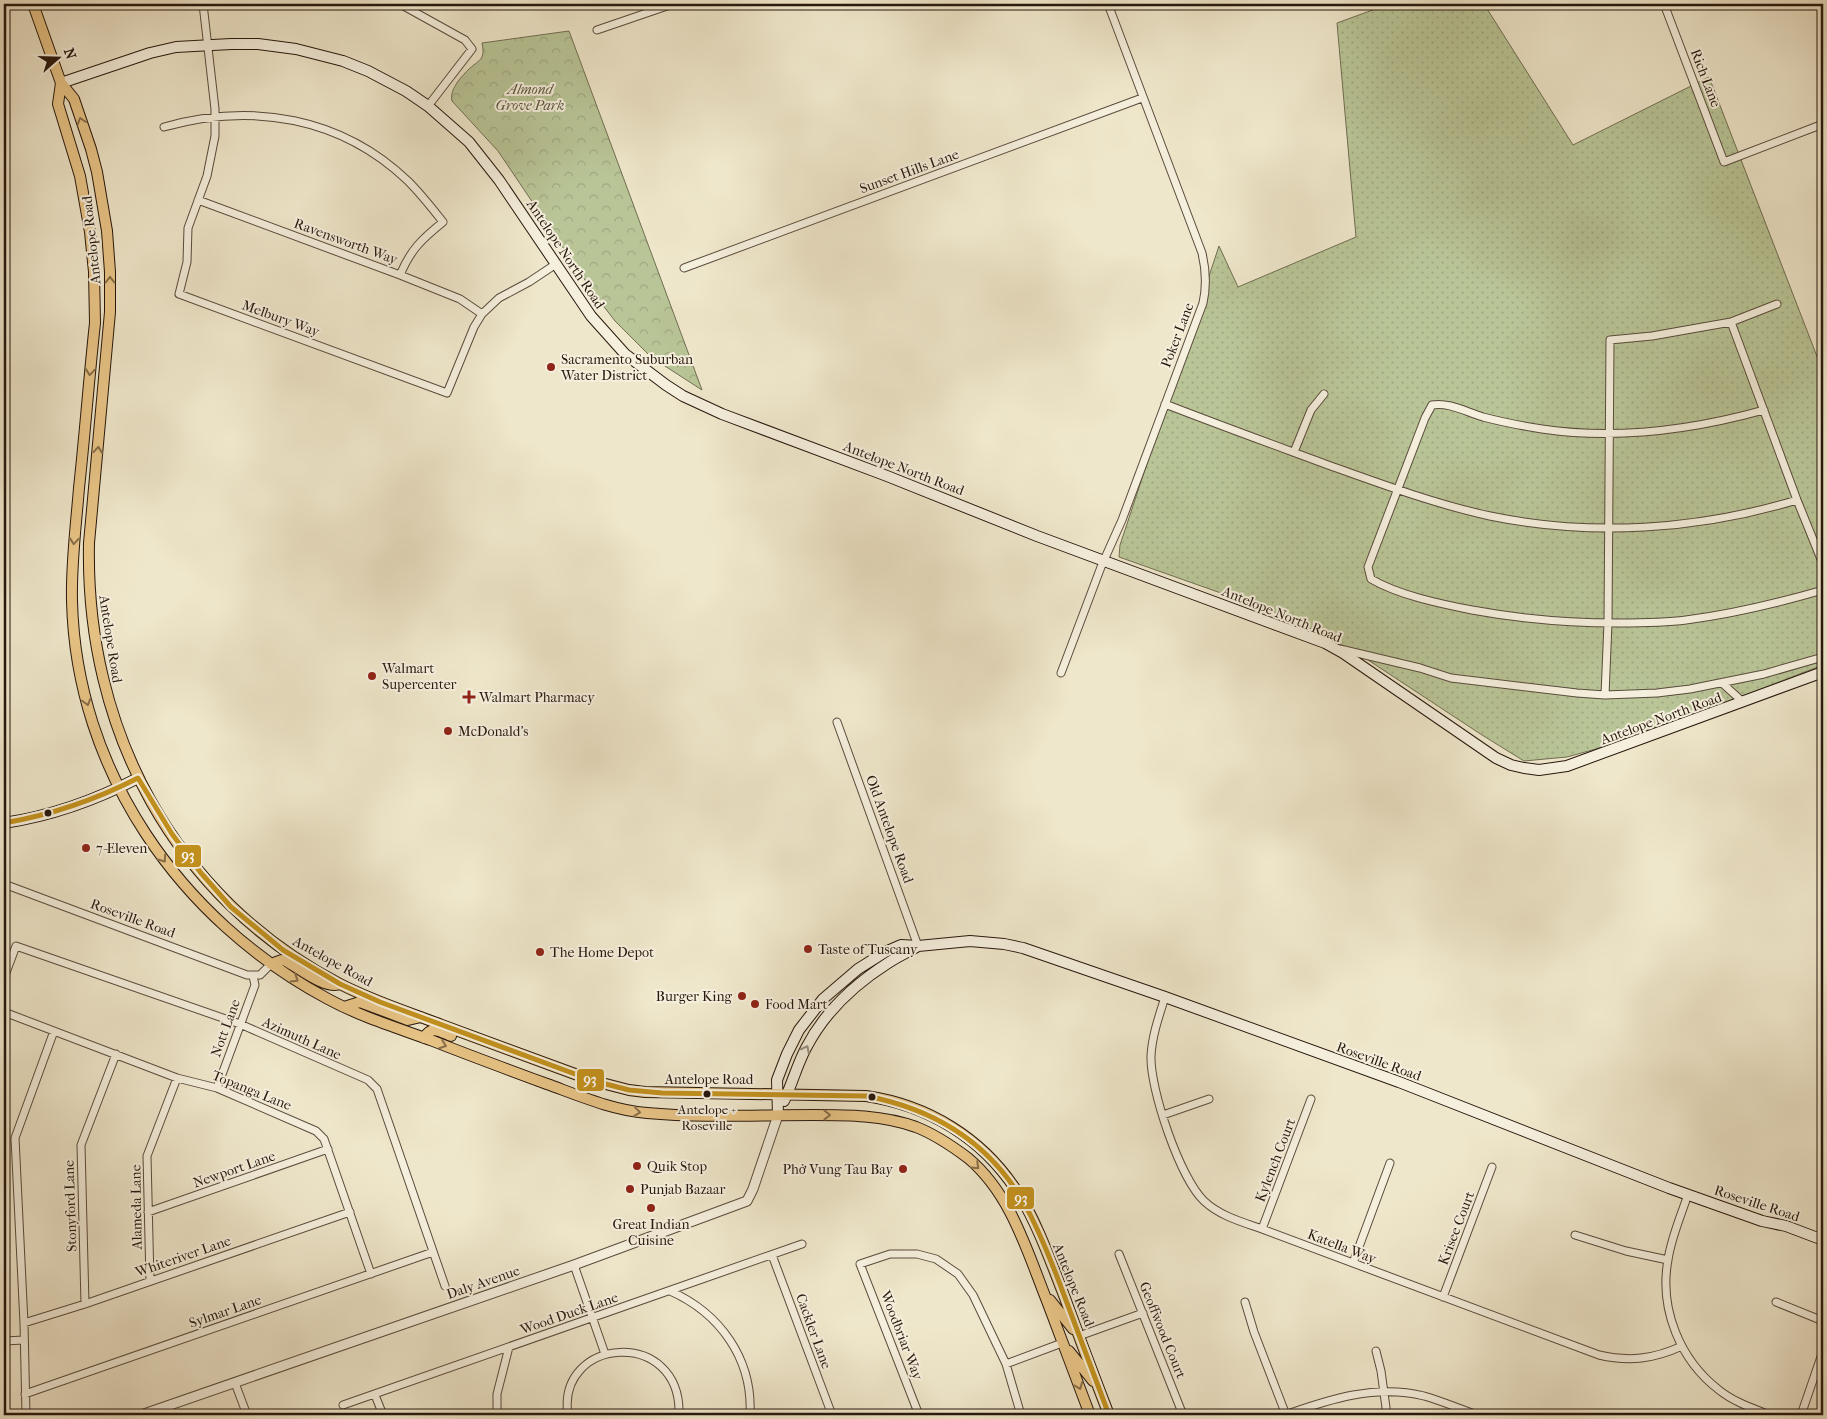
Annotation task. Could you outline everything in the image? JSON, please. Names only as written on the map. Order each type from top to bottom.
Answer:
[{"type":"main road","name":"Antelope Road","points":[[33,4],[61,83],[74,99],[97,172],[104,206],[109,250],[109,329],[89,574],[93,628],[105,688],[117,728],[138,778],[176,840],[201,873],[231,907],[261,933],[284,950],[340,984],[380,1002],[594,1081],[629,1090],[662,1093],[866,1096],[896,1102],[940,1120],[980,1148],[1005,1175],[1027,1210],[1057,1277],[1109,1415]]},
{"type":"main road","name":"Antelope North Road","points":[[61,83],[150,53],[176,47],[258,44],[317,53],[368,70],[406,91],[428,106],[469,142],[486,163],[591,316],[608,336],[645,370],[683,396],[722,414],[887,476],[1036,536],[1105,560],[1330,646],[1370,671],[1481,749],[1511,765],[1539,770],[1567,766],[1823,672]]},
{"type":"main road","name":"Antelope Road","points":[[61,83],[58,104],[80,176],[90,232],[94,272],[94,323],[72,574],[72,615],[76,645],[85,695],[97,738],[119,788],[142,828],[184,887],[227,929],[271,964],[315,992],[344,1007],[588,1099],[626,1111],[662,1114],[850,1115],[879,1118],[921,1128],[970,1160],[1004,1200],[1022,1238],[1090,1415]]},
{"type":"main road","points":[[4,823],[38,817],[98,798],[138,778]]},
{"type":"main road","name":"Roseville Road","points":[[782,1094],[777,1080],[798,1030],[823,999],[851,974],[885,952],[902,945],[918,946],[970,941],[995,943],[1024,948],[1165,997],[1453,1103],[1688,1194],[1762,1221],[1786,1226],[1823,1240]]},
{"type":"main road","name":"Roseville Road","points":[[778,1115],[782,1094],[806,1048],[837,1005],[858,985],[889,962],[918,946]]},
{"type":"main road","points":[[271,964],[282,960],[286,961],[327,985],[337,986],[340,984]]},
{"type":"main road","points":[[344,1007],[360,1002],[408,1020],[421,1017]]},
{"type":"main road","points":[[424,1038],[427,1031],[435,1030],[479,1046],[493,1044]]},
{"type":"main road","points":[[1043,1291],[1079,1336]]},
{"type":"main road","points":[[1062,1343],[1099,1389]]},
{"type":"street","name":"Melbury Way","points":[[203,4],[215,116],[211,160],[188,228],[187,262],[179,294],[447,392],[474,327],[482,314],[498,298],[529,282],[556,264]]},
{"type":"street","points":[[400,4],[465,40],[472,49],[428,106]]},
{"type":"street","points":[[597,30],[673,4]]},
{"type":"street","name":"Poker Lane","points":[[1061,672],[1122,520],[1203,303],[1206,286],[1206,267],[1202,253],[1108,4]]},
{"type":"street","name":"Rich Lane","points":[[1664,4],[1724,162],[1823,124]]},
{"type":"street","name":"Sunset Hills Lane","points":[[684,268],[1142,98]]},
{"type":"street","points":[[164,127],[215,116],[251,114],[276,117],[316,126],[355,142],[393,168],[426,200],[443,222],[414,247],[400,274]]},
{"type":"street","name":"Ravensworth Way","points":[[198,200],[400,274],[460,300],[482,314]]},
{"type":"street","points":[[1605,695],[1608,623],[1610,340],[1652,336],[1731,322],[1777,304]]},
{"type":"street","points":[[1731,322],[1797,500],[1823,564]]},
{"type":"street","points":[[1294,452],[1311,410],[1324,394]]},
{"type":"street","points":[[1764,410],[1727,421],[1679,429],[1609,434],[1543,429],[1485,418],[1442,403],[1432,405],[1425,418],[1368,567],[1370,580],[1384,587],[1453,606],[1530,619],[1575,623],[1651,623],[1686,620],[1767,605],[1823,590]]},
{"type":"street","points":[[1165,404],[1398,490],[1490,516],[1533,523],[1608,529],[1678,525],[1748,513],[1797,500]]},
{"type":"street","points":[[1330,646],[1420,668],[1451,678],[1605,695],[1657,693],[1690,689],[1764,674],[1823,657]]},
{"type":"street","points":[[1722,683],[1743,702]]},
{"type":"street","name":"Old Antelope Road","points":[[837,722],[918,946]]},
{"type":"street","name":"Roseville Road","points":[[4,884],[254,976]]},
{"type":"street","name":"Azimuth Lane","points":[[4,978],[16,946],[240,1024],[373,1083],[445,1286]]},
{"type":"street","points":[[254,976],[260,975],[271,964]]},
{"type":"street","name":"Nott Lane","points":[[217,1088],[255,985],[254,976]]},
{"type":"street","name":"Katella Way","points":[[1165,997],[1154,1030],[1151,1057],[1153,1084],[1184,1173],[1196,1193],[1209,1205],[1224,1215],[1598,1355],[1636,1359],[1666,1353],[1682,1346]]},
{"type":"street","name":"Topanga Lane","points":[[4,1012],[177,1078],[217,1088],[316,1131],[324,1139],[328,1149],[371,1274]]},
{"type":"street","points":[[26,1415],[24,1323],[15,1138],[54,1031]]},
{"type":"street","name":"Stonyford Lane","points":[[85,1304],[81,1145],[116,1054]]},
{"type":"street","name":"Alameda Lane","points":[[150,1281],[148,1156],[177,1078]]},
{"type":"street","points":[[1163,1115],[1209,1099]]},
{"type":"street","name":"Kylench Court","points":[[1262,1229],[1311,1099]]},
{"type":"street","name":"Daly Avenue","points":[[143,1415],[574,1265],[747,1200],[753,1189],[778,1115]]},
{"type":"street","name":"Newport Lane","points":[[148,1212],[328,1149]]},
{"type":"street","points":[[1353,1263],[1390,1163]]},
{"type":"street","name":"Krisee Court","points":[[1444,1297],[1492,1167]]},
{"type":"street","points":[[1688,1194],[1672,1241],[1666,1274],[1667,1302],[1672,1323],[1682,1346],[1698,1370],[1719,1390],[1743,1404],[1770,1415]]},
{"type":"street","name":"Whiteriver Lane","points":[[24,1323],[85,1304],[350,1212]]},
{"type":"street","points":[[1575,1235],[1626,1252],[1668,1260]]},
{"type":"street","name":"Wood Duck Lane","points":[[343,1406],[802,1244]]},
{"type":"street","name":"Sylmar Lane","points":[[25,1394],[433,1252]]},
{"type":"street","name":"Woodbriar Way","points":[[919,1415],[860,1264],[884,1256],[903,1253],[923,1255],[947,1266],[966,1284],[973,1295],[1006,1364]]},
{"type":"street","name":"Geoffwood Court","points":[[1119,1254],[1183,1415]]},
{"type":"street","name":"Cackler Lane","points":[[772,1255],[832,1415]]},
{"type":"street","points":[[574,1265],[605,1354]]},
{"type":"street","points":[[670,1291],[705,1311],[724,1331],[742,1361],[749,1392],[750,1415]]},
{"type":"street","points":[[1245,1302],[1254,1332],[1286,1415],[1347,1396],[1383,1392],[1423,1396],[1478,1415]]},
{"type":"street","points":[[1776,1302],[1823,1321]]},
{"type":"street","points":[[1079,1336],[1142,1312]]},
{"type":"street","points":[[4,1341],[24,1340]]},
{"type":"street","points":[[1021,1415],[1006,1364],[1062,1343]]},
{"type":"street","points":[[497,1415],[499,1386],[509,1347]]},
{"type":"street","points":[[1376,1351],[1380,1364],[1386,1415]]},
{"type":"street","points":[[1801,1415],[1823,1351]]},
{"type":"street","points":[[568,1415],[567,1400],[574,1380],[587,1364],[605,1354],[615,1352],[636,1353],[658,1364],[674,1385],[678,1400],[678,1415]]},
{"type":"street","points":[[235,1383],[247,1415]]},
{"type":"street","points":[[375,1395],[382,1415]]},
{"type":"green space","points":[[1389,4],[1484,4],[1573,145],[1709,77],[1823,372],[1823,665],[1625,741],[1567,757],[1524,761],[1359,654],[1286,616],[1119,557],[1120,545],[1219,246],[1238,287],[1356,237],[1337,23]]},
{"type":"green space","name":"Almond Grove Park","points":[[569,31],[702,390],[651,357],[615,321],[595,295],[498,151],[452,101],[452,92],[456,84],[482,57],[482,43]]},
{"type":"transit line","name":"93","points":[[4,823],[39,816],[72,806],[138,778],[172,834],[201,873],[231,907],[283,950],[340,984],[380,1002],[594,1081],[629,1090],[662,1093],[866,1096],[891,1102],[937,1119],[977,1146],[994,1162],[1010,1181],[1024,1203],[1053,1265],[1109,1415]]},
{"type":"place","name":"Sacramento Suburban Water District","points":[[551,367]]},
{"type":"place","name":"Walmart Supercenter","points":[[372,676]]},
{"type":"place","name":"Walmart Pharmacy","points":[[469,697]]},
{"type":"place","name":"McDonald's","points":[[448,731]]},
{"type":"place","name":"7-Eleven","points":[[86,848]]},
{"type":"place","name":"Taste of Tuscany","points":[[808,949]]},
{"type":"place","name":"The Home Depot","points":[[540,952]]},
{"type":"place","name":"Burger King","points":[[742,996]]},
{"type":"place","name":"Food Mart","points":[[755,1004]]},
{"type":"place","name":"Antelope + Roseville","points":[[707,1094]]},
{"type":"place","name":"Quik Stop","points":[[637,1166]]},
{"type":"place","name":"Phở Vung Tau Bay","points":[[903,1169]]},
{"type":"place","name":"Punjab Bazaar","points":[[630,1189]]},
{"type":"place","name":"Great Indian Cuisine","points":[[651,1208]]}]
